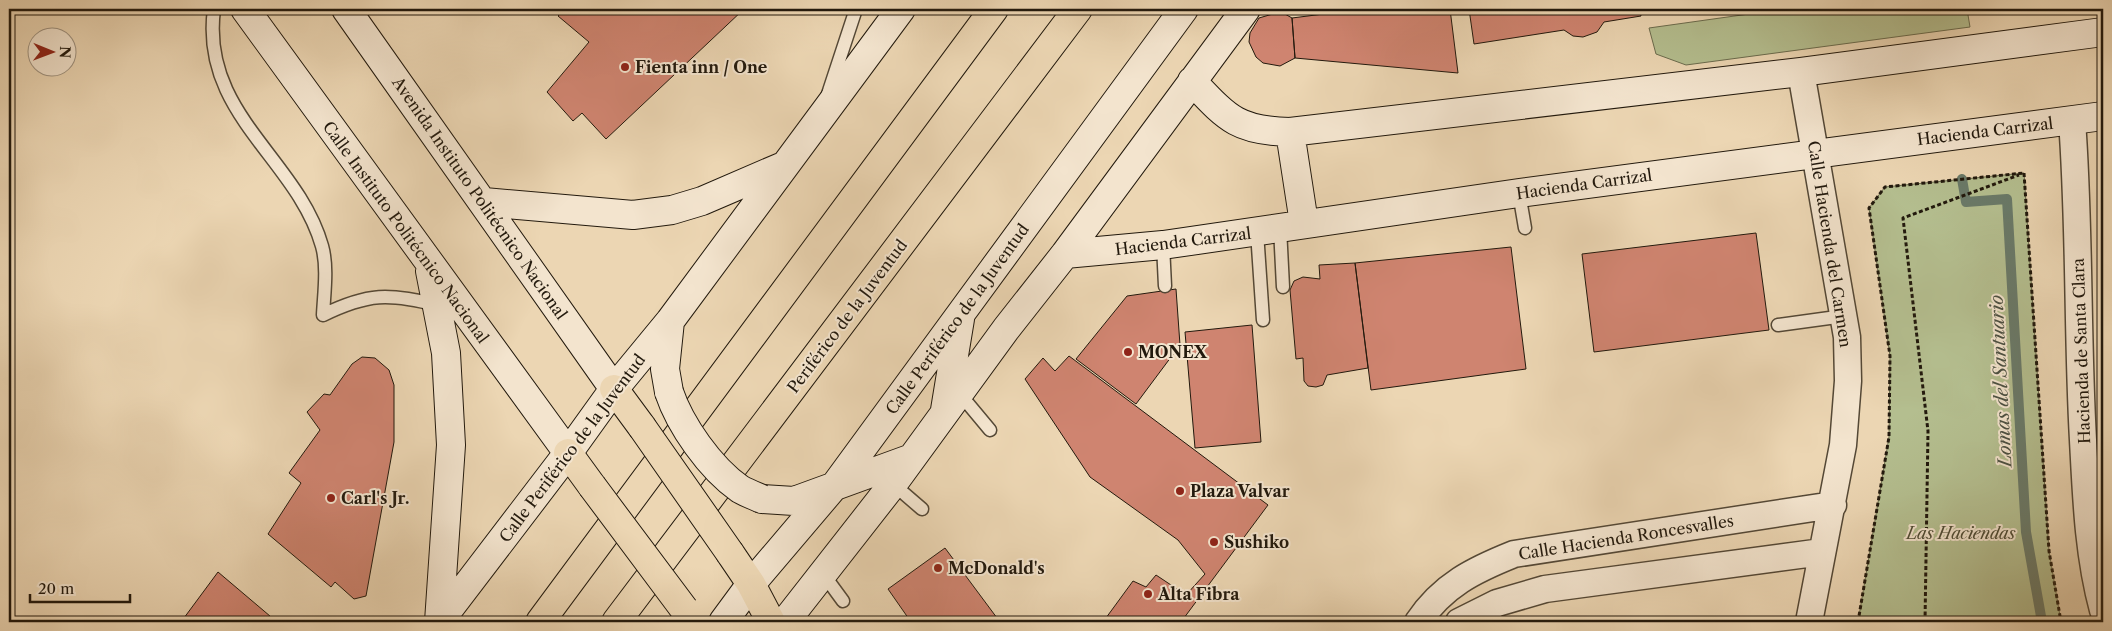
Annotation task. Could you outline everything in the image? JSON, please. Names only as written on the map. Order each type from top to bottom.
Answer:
[{"type":"main road","name":"Calle Instituto Politécnico Nacional","points":[[245,9],[467,318],[568,453]]},
{"type":"main road","name":"Avenida Instituto Politécnico Nacional","points":[[346,9],[484,202],[614,389]]},
{"type":"main road","name":"Calle Periférico de la Juventud","points":[[439,622],[568,453],[614,389],[670,321],[822,112],[901,9]]},
{"type":"main road","points":[[540,622],[994,9]]},
{"type":"main road","name":"Periférico de la Juventud","points":[[616,622],[1078,9]]},
{"type":"main road","name":"Calle Periférico de la Juventud","points":[[723,622],[751,584],[836,484],[1184,9]]},
{"type":"main road","points":[[785,622],[894,484],[1006,329],[1065,254],[1246,9]]},
{"type":"main road","points":[[1192,81],[1231,119],[1250,129],[1290,132],[1801,72],[2103,32]]},
{"type":"main road","name":"Hacienda Carrizal","points":[[1065,254],[1163,245],[1519,193],[2103,116]]},
{"type":"main road","points":[[1280,228],[1290,132]]},
{"type":"main road","points":[[484,202],[633,215],[672,210],[702,201],[784,165]]},
{"type":"main road","points":[[429,264],[446,353],[451,445],[439,622]]},
{"type":"main road","points":[[944,416],[961,313]]},
{"type":"main road","points":[[670,321],[665,369],[676,411],[689,433],[716,466],[740,489],[762,499],[794,501],[836,484],[912,458]]},
{"type":"main road","points":[[614,389],[751,584],[771,622]]},
{"type":"main road","points":[[568,453],[689,616]]},
{"type":"street","name":"Calle Hacienda del Carmen","points":[[1801,72],[1844,316],[1847,337],[1848,381],[1843,445],[1809,622]]},
{"type":"street","name":"Hacienda de Santa Clara","points":[[2072,121],[2077,191],[2079,378],[2086,506],[2098,592],[2103,610]]},
{"type":"street","name":"Calle Hacienda Roncesvalles","points":[[1429,616],[1476,569],[1514,554],[1833,505]]},
{"type":"street","points":[[1459,622],[1497,603],[1545,589],[1822,552]]},
{"type":"lane","points":[[214,9],[211,32],[217,67],[235,110],[312,219],[323,248],[323,315],[363,298],[396,296],[436,305],[467,318]]},
{"type":"lane","points":[[822,112],[856,9]]},
{"type":"lane","points":[[1519,193],[1525,228]]},
{"type":"lane","points":[[1280,228],[1283,287]]},
{"type":"lane","points":[[1263,320],[1280,228]]},
{"type":"lane","points":[[1163,245],[1165,286]]},
{"type":"lane","points":[[1778,325],[1844,316]]},
{"type":"lane","points":[[960,394],[990,430]]},
{"type":"lane","points":[[894,484],[922,509]]},
{"type":"lane","points":[[824,575],[843,601]]},
{"type":"path","points":[[1858,622],[1889,437],[1890,356],[1869,208],[1885,187],[2024,173]]},
{"type":"path","points":[[1925,622],[1928,431],[1903,218],[2024,173]]},
{"type":"path","points":[[2024,173],[2049,551],[2061,622]]},
{"type":"green space","points":[[1768,9],[1967,9],[1970,27],[1686,65],[1656,54],[1649,28],[1756,13]]},
{"type":"green space","name":"Las Haciendas","points":[[2024,173],[2049,551],[2061,622],[1858,622],[1889,437],[1890,356],[1869,208],[1885,187]]},
{"type":"building","name":"Fienta inn / One","points":[[565,9],[744,9],[606,139],[582,113],[573,121],[547,92],[589,42],[558,16]]},
{"type":"building","points":[[1363,9],[1450,9],[1458,73],[1295,58],[1292,18]]},
{"type":"building","points":[[1469,9],[1640,9],[1641,16],[1604,22],[1597,32],[1583,37],[1573,36],[1564,30],[1474,44]]},
{"type":"building","points":[[1276,13],[1285,14],[1292,18],[1295,58],[1280,66],[1263,63],[1256,57],[1249,42],[1250,33],[1259,18]]},
{"type":"building","points":[[1756,233],[1769,330],[1594,352],[1582,254]]},
{"type":"building","points":[[1511,247],[1526,369],[1371,390],[1355,263]]},
{"type":"building","points":[[1355,263],[1368,368],[1327,375],[1323,385],[1316,387],[1308,386],[1304,381],[1303,358],[1296,359],[1290,290],[1294,281],[1303,277],[1320,279],[1319,265]]},
{"type":"building","name":"MONEX","points":[[1176,289],[1180,345],[1136,404],[1076,359],[1127,296]]},
{"type":"building","points":[[1252,325],[1261,442],[1195,448],[1185,332]]},
{"type":"building","name":"Plaza Valvar","points":[[1069,356],[1268,505],[1181,622],[1103,622],[1133,581],[1146,587],[1156,575],[1186,595],[1205,574],[1178,540],[1090,477],[1025,379],[1043,358],[1055,371]]},
{"type":"building","points":[[362,357],[375,358],[389,370],[394,385],[394,442],[366,596],[354,599],[335,582],[331,587],[268,534],[301,483],[289,473],[320,430],[307,412],[324,394],[330,395],[352,364]]},
{"type":"building","name":"McDonald's","points":[[945,548],[1000,622],[911,622],[888,589]]},
{"type":"building","points":[[218,572],[277,622],[181,622]]},
{"type":"waterway","name":"Lomas del Santuario","points":[[1962,179],[1966,202],[2007,199],[2026,532],[2042,622]]},
{"type":"place","name":"Fienta inn / One","points":[[625,67]]},
{"type":"place","name":"MONEX","points":[[1128,352]]},
{"type":"place","name":"Plaza Valvar","points":[[1180,491]]},
{"type":"place","name":"Carl's Jr.","points":[[331,498]]},
{"type":"place","name":"Sushiko","points":[[1214,542]]},
{"type":"place","name":"McDonald's","points":[[938,568]]},
{"type":"place","name":"Alta Fibra","points":[[1148,594]]}]
